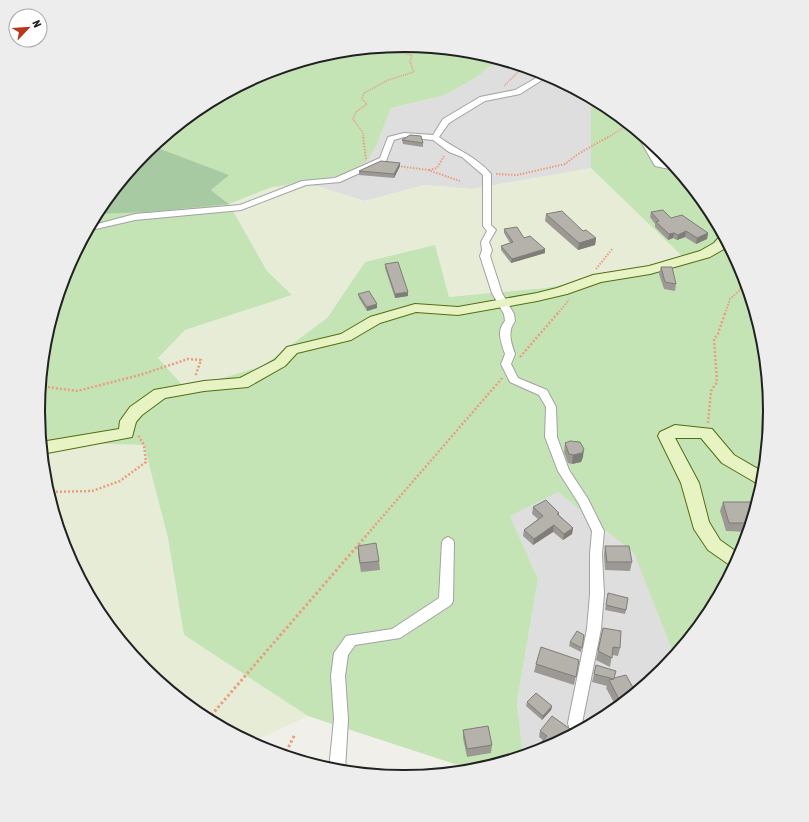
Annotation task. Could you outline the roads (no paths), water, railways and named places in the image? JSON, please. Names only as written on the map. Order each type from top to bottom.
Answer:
[{"type":"street","points":[[435,138],[446,121],[483,99],[517,92],[540,78]]},
{"type":"street","points":[[96,227],[135,217],[241,206],[294,186],[337,180],[383,159],[391,139],[398,136],[435,138],[452,150],[465,155],[487,174],[488,226],[492,230],[485,242],[487,250],[485,256],[497,294],[510,314],[510,321],[505,327],[505,340],[510,354],[506,364],[514,380],[530,386],[543,394],[551,407],[551,437],[564,470],[584,502],[598,531],[596,554],[597,594],[594,629],[575,723],[576,727]]},
{"type":"street","points":[[648,146],[658,164],[668,166]]},
{"type":"street","points":[[47,447],[126,433],[128,421],[136,411],[160,394],[204,386],[243,383],[280,363],[292,350],[346,337],[375,320],[415,308],[458,311],[504,304],[562,291],[598,278],[650,270],[680,262],[705,254],[722,243]]},
{"type":"street","points":[[733,558],[714,545],[700,524],[690,484],[666,436],[675,431],[706,433],[728,459],[758,476]]},
{"type":"street","points":[[338,764],[341,719],[338,676],[341,653],[352,640],[395,634],[446,601],[448,542]]}]
